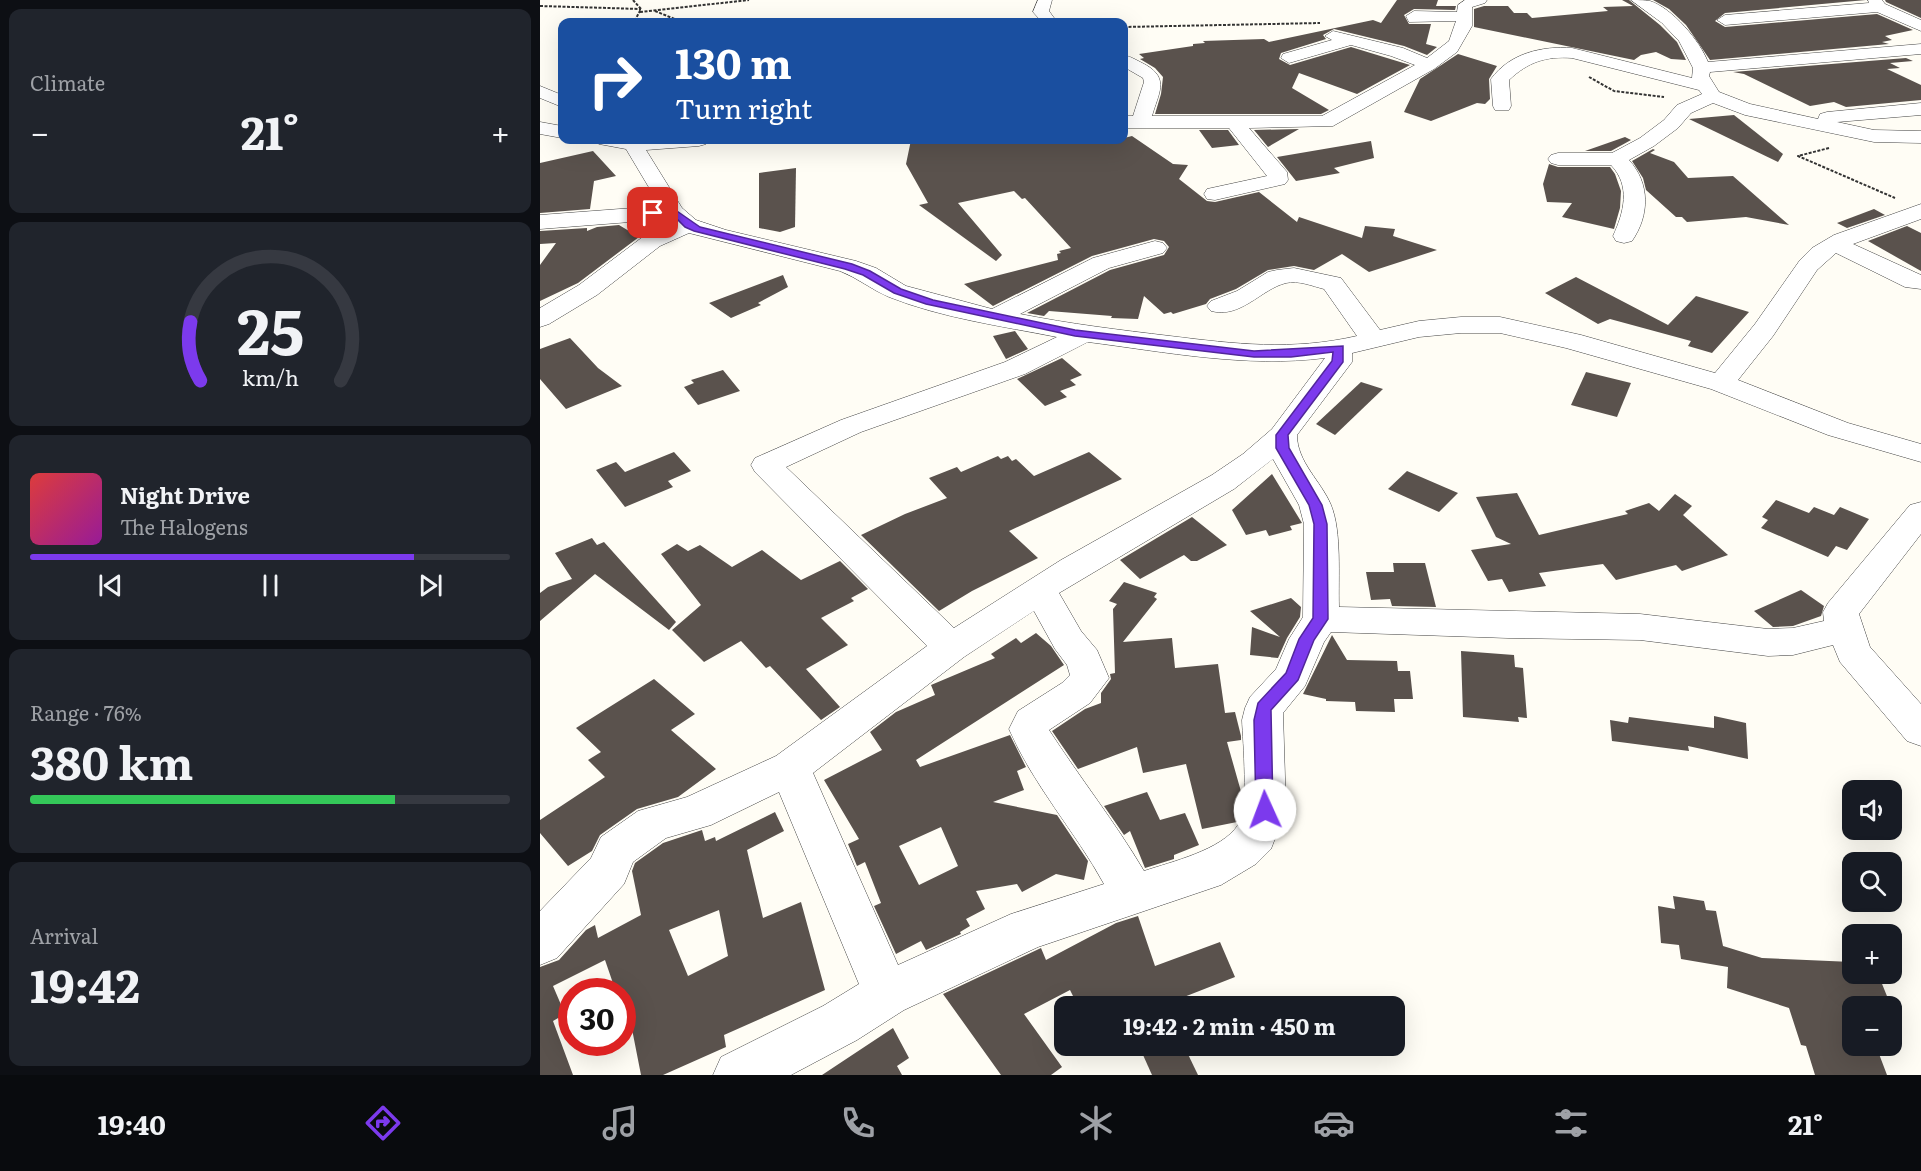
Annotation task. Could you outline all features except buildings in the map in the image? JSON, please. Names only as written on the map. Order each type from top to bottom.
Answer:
[{"type":"street","points":[[1045,0],[1041,12],[1046,18]]},
{"type":"street","points":[[1128,62],[1150,75],[1154,82],[1132,122],[1326,122],[1428,65],[1456,43],[1464,26],[1465,5],[1477,0]]},
{"type":"street","points":[[1638,0],[1672,23],[1694,47],[1707,84]]},
{"type":"street","points":[[1725,20],[1877,3],[1921,26]]},
{"type":"street","points":[[1414,19],[1414,16],[1422,15],[1464,17]]},
{"type":"street","points":[[1333,36],[1397,52],[1428,65]]},
{"type":"street","points":[[1289,58],[1351,40]]},
{"type":"street","points":[[1558,159],[1616,159],[1647,142],[1671,124],[1707,84],[1921,49]]},
{"type":"street","points":[[1502,106],[1500,79],[1528,58],[1552,51],[1572,53],[1707,84],[1745,109],[1874,136],[1921,137]]},
{"type":"street","points":[[1807,121],[1882,111],[1921,109]]},
{"type":"street","points":[[1215,194],[1278,180],[1277,172],[1235,123]]},
{"type":"street","points":[[540,128],[558,131]]},
{"type":"street","points":[[624,144],[636,152],[681,218]]},
{"type":"street","points":[[1616,159],[1629,176],[1636,205],[1635,215],[1624,236]]},
{"type":"street","points":[[1721,383],[1764,330],[1808,266],[1835,244],[1921,211]]},
{"type":"street","points":[[540,319],[588,290],[681,218]]},
{"type":"street","points":[[540,222],[681,218],[718,235],[848,266],[867,273],[897,291],[930,302],[1084,334],[1254,354],[1291,354],[1356,344],[1419,329],[1461,325],[1500,325],[1594,347],[1721,383],[1838,429],[1921,453]]},
{"type":"street","points":[[1835,244],[1914,282],[1921,282]]},
{"type":"street","points":[[996,317],[1101,263],[1155,248]]},
{"type":"street","points":[[1220,306],[1246,296],[1277,277],[1294,275],[1332,284],[1356,344]]},
{"type":"street","points":[[951,648],[766,465],[851,426],[1015,368],[1084,334]]},
{"type":"street","points":[[540,943],[608,870],[616,850],[653,824],[696,812],[790,768],[951,648],[1040,590],[1223,482],[1254,461],[1282,435],[1338,362],[1356,344]]},
{"type":"street","points":[[738,1075],[840,1023],[887,994],[1027,929],[1205,871],[1240,851],[1256,836],[1265,810],[1262,720],[1264,708],[1292,676],[1307,639],[1321,619],[1320,524],[1316,505],[1282,448],[1282,435]]},
{"type":"street","points":[[1321,619],[1640,627],[1762,643],[1798,643],[1842,628],[1841,612],[1921,512]]},
{"type":"street","points":[[1040,590],[1068,640],[1084,660],[1090,678],[1076,693],[1032,722],[1029,729],[1074,803],[1102,839],[1133,894]]},
{"type":"street","points":[[1841,612],[1853,652],[1921,730]]},
{"type":"street","points":[[790,768],[887,994]]},
{"type":"path","points":[[633,0],[640,10]]},
{"type":"path","points":[[540,6],[654,10],[749,0]]},
{"type":"path","points":[[636,18],[640,10]]},
{"type":"path","points":[[654,10],[673,18]]},
{"type":"path","points":[[1128,27],[1322,23]]},
{"type":"path","points":[[1838,146],[1798,156],[1900,200]]},
{"type":"route","points":[[653,213],[674,212],[688,225],[697,229],[848,266],[867,273],[897,291],[930,302],[1075,333],[1254,354],[1291,354],[1339,348],[1338,362],[1305,402],[1282,435],[1282,448],[1316,505],[1320,524],[1321,619],[1307,639],[1292,676],[1264,708],[1262,720],[1265,810]]}]
